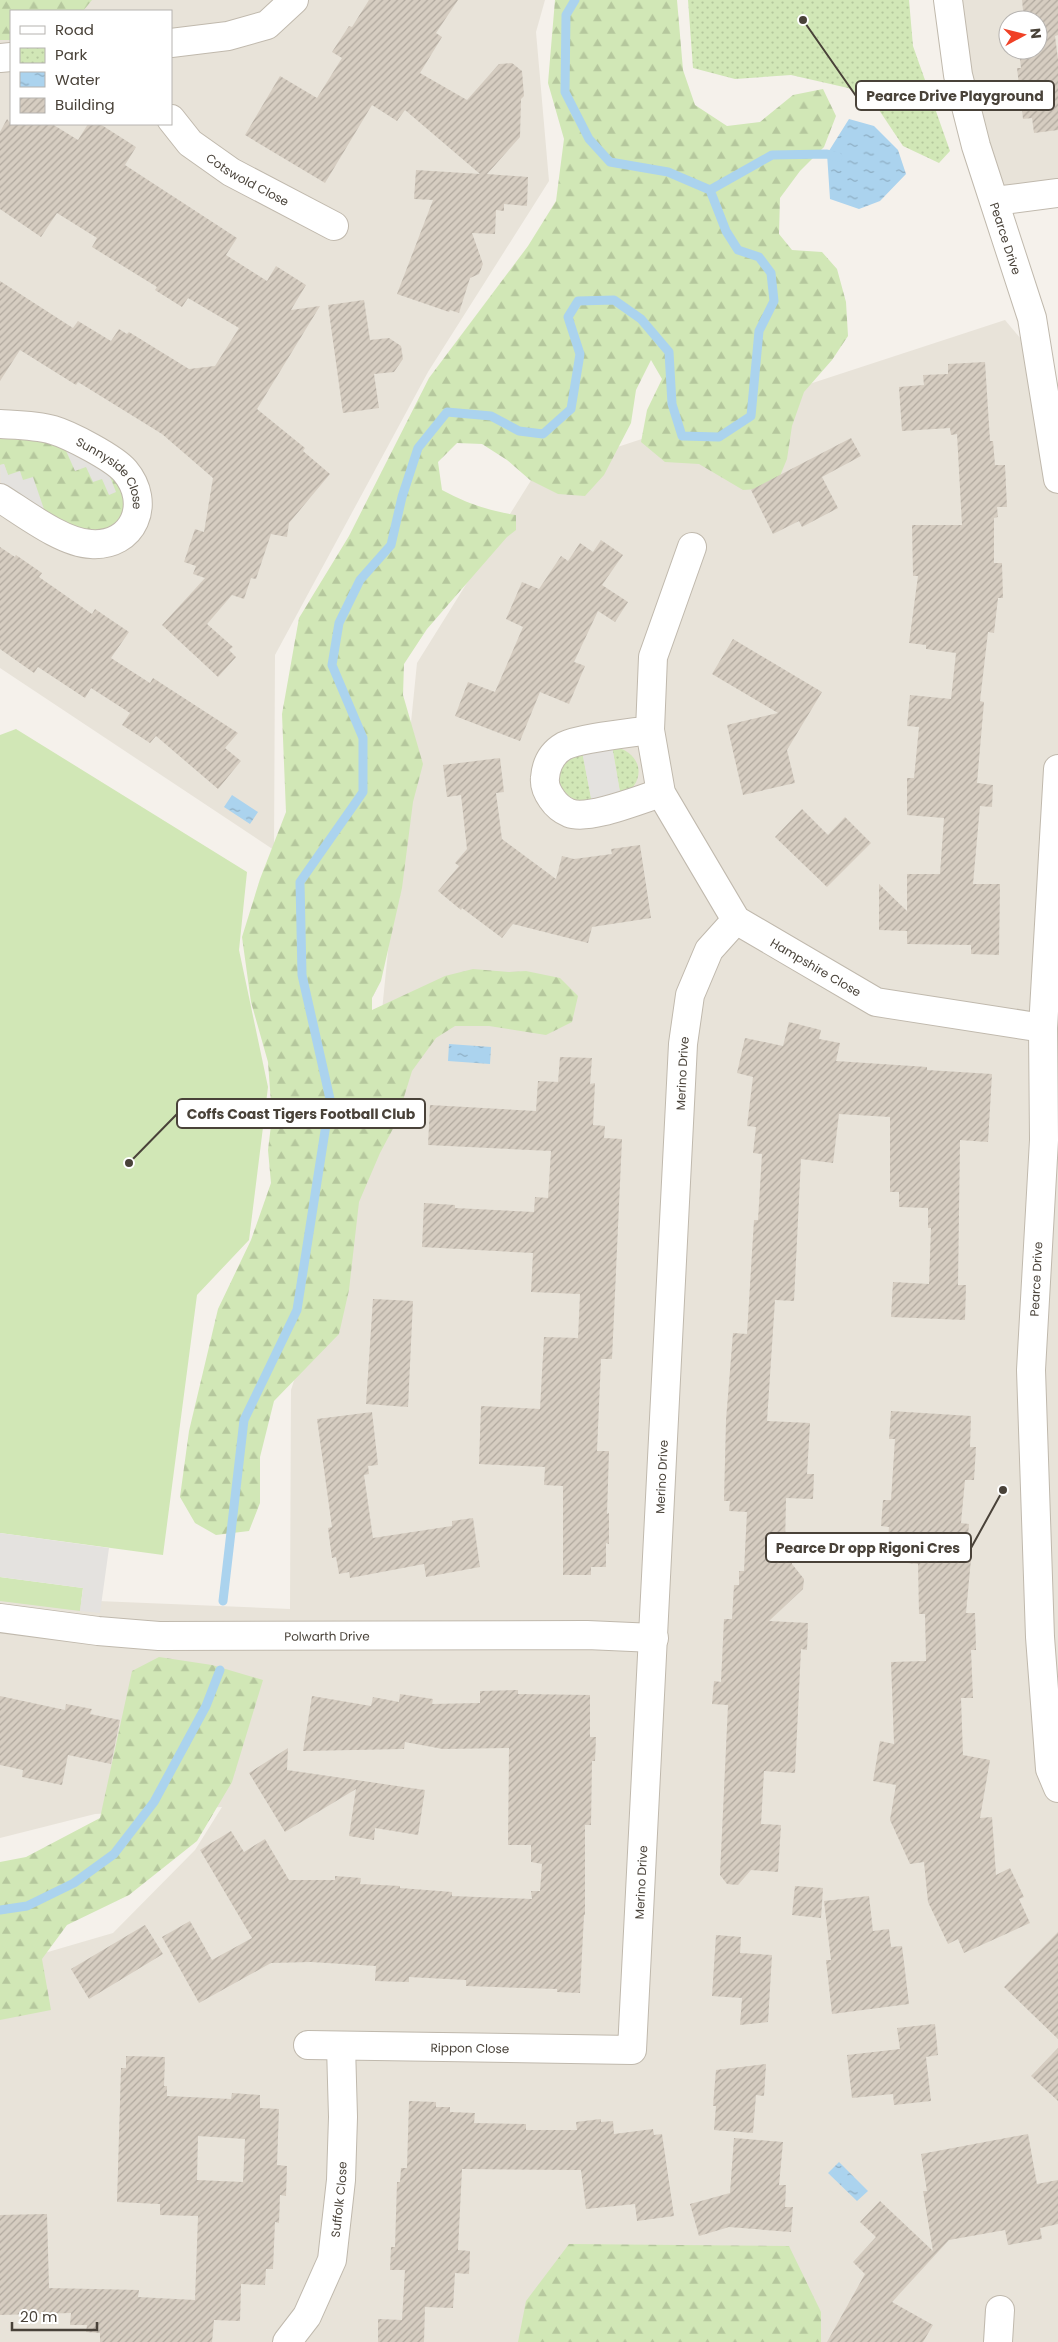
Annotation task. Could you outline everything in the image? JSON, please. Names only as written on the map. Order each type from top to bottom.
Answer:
[{"type":"street","points":[[172,43],[228,36],[267,25],[294,0]]},
{"type":"street","name":"Pearce Drive","points":[[948,0],[958,75],[976,146],[1032,318],[1058,479]]},
{"type":"street","name":"Cotswold Close","points":[[172,120],[190,143],[231,172],[334,226]]},
{"type":"street","points":[[995,201],[1058,193]]},
{"type":"street","name":"Sunnyside Close","points":[[0,424],[25,425],[54,430],[100,452],[125,470],[136,488],[139,502],[137,517],[129,530],[118,539],[105,544],[90,545],[57,532],[0,498]]},
{"type":"street","name":"Hampshire Close","points":[[692,548],[653,657],[650,730],[662,793],[736,920],[876,1002],[1043,1028]]},
{"type":"street","points":[[650,730],[576,742],[564,746],[552,755],[546,767],[547,793],[557,806],[570,813],[587,815],[662,793]]},
{"type":"street","name":"Pearce Drive","points":[[1058,769],[1043,1028],[1051,1140],[1031,1370],[1049,1637],[1050,1769],[1058,1788]]},
{"type":"street","name":"Merino Drive","points":[[632,2050],[683,1044],[690,995],[709,950],[736,920]]},
{"type":"street","name":"Polwarth Drive","points":[[0,1618],[98,1631],[159,1636],[588,1635],[654,1638]]},
{"type":"street","name":"Rippon Close","points":[[308,2045],[632,2050]]},
{"type":"street","name":"Suffolk Close","points":[[287,2342],[307,2316],[332,2260],[341,2180],[342,2046]]},
{"type":"street","points":[[998,2342],[1000,2310]]},
{"type":"shaded area","points":[[0,0],[545,0],[536,32],[549,181],[428,372],[275,655],[274,850],[0,668]]},
{"type":"shaded area","points":[[948,0],[1058,0],[1058,193],[995,201]]},
{"type":"shaded area","points":[[1005,320],[1058,383],[1058,2342],[0,2342],[0,1983],[24,1959],[113,1933],[195,1850],[222,1807],[95,1814],[0,1838],[0,1597],[290,1609],[291,1390],[368,1150],[417,663],[535,474]]},
{"type":"shaded area","points":[[63,444],[107,469],[116,492],[109,495],[102,479],[93,482],[86,467],[75,471]]},
{"type":"shaded area","points":[[4,464],[8,475],[20,471],[23,480],[33,477],[46,515],[1,488],[0,465]]},
{"type":"shaded area","points":[[612,746],[621,798],[592,803],[582,751]]},
{"type":"shaded area","points":[[0,1533],[109,1548],[100,1613],[80,1611],[83,1588],[0,1577]]},
{"type":"green space","points":[[0,0],[92,0],[84,10],[10,10],[10,40],[0,40]]},
{"type":"green space","points":[[555,0],[677,0],[683,70],[695,105],[727,126],[760,122],[793,95],[823,89],[836,116],[824,147],[800,171],[780,198],[779,234],[792,250],[822,252],[837,269],[846,302],[848,336],[832,360],[804,392],[792,426],[787,459],[775,488],[743,490],[699,464],[665,462],[641,442],[647,410],[662,379],[651,360],[636,390],[631,423],[604,475],[585,496],[558,494],[530,480],[507,460],[482,444],[457,443],[438,462],[442,490],[478,506],[516,515],[516,530],[507,537],[427,629],[404,664],[403,695],[423,764],[413,802],[402,888],[381,981],[372,998],[372,1010],[445,976],[473,969],[509,972],[526,971],[560,978],[578,996],[572,1022],[546,1035],[489,1026],[455,1026],[436,1038],[412,1071],[396,1123],[380,1153],[359,1202],[349,1290],[339,1334],[274,1401],[260,1457],[260,1503],[249,1531],[216,1535],[195,1523],[180,1497],[189,1431],[218,1309],[251,1240],[271,1183],[268,1150],[272,1117],[268,1062],[251,1002],[242,937],[260,879],[286,812],[282,714],[299,618],[349,536],[429,378],[528,246],[556,201],[564,139],[548,83]]},
{"type":"green space","points":[[688,0],[909,0],[913,46],[950,151],[939,163],[903,146],[877,107],[848,88],[791,75],[735,79],[693,68]]},
{"type":"green space","points":[[0,432],[63,444],[86,467],[107,469],[123,485],[127,513],[113,530],[81,533],[46,515],[23,481],[8,475],[4,464],[0,465]]},
{"type":"green space","points":[[16,729],[247,872],[239,950],[268,1087],[249,1240],[197,1295],[163,1555],[0,1533],[0,735]]},
{"type":"green space","points":[[612,746],[630,754],[636,761],[638,768],[635,784],[621,798]]},
{"type":"green space","points":[[582,751],[592,803],[579,801],[569,796],[563,790],[560,782],[560,773],[563,765],[571,757]]},
{"type":"green space","points":[[0,1577],[83,1588],[80,1611],[0,1601]]},
{"type":"green space","points":[[159,1657],[212,1665],[263,1680],[232,1782],[197,1841],[129,1895],[67,1925],[42,1959],[51,2010],[0,2020],[0,1862],[26,1857],[100,1818],[132,1671]]},
{"type":"green space","points":[[569,2244],[789,2246],[821,2312],[821,2342],[518,2342],[526,2301]]},
{"type":"water","points":[[849,119],[874,126],[898,150],[906,174],[880,201],[859,209],[830,199],[827,154]]},
{"type":"water","points":[[232,795],[258,812],[250,824],[224,807]]},
{"type":"water","points":[[449,1044],[491,1047],[490,1064],[448,1061]]},
{"type":"water","points":[[839,2162],[868,2191],[857,2201],[828,2173]]},
{"type":"building","points":[[369,0],[458,0],[436,33],[442,37],[420,73],[467,100],[499,64],[512,63],[522,71],[524,96],[521,99],[520,137],[487,174],[528,177],[527,206],[504,204],[504,211],[496,210],[495,234],[472,233],[483,264],[479,274],[470,278],[459,313],[450,310],[449,312],[397,294],[433,200],[414,199],[416,170],[480,174],[405,110],[397,121],[372,105],[325,183],[245,135],[280,76],[317,98],[342,58],[332,52],[349,26],[352,27]]},
{"type":"building","points":[[1022,0],[1058,0],[1058,35],[1055,36],[1058,59],[1058,130],[1034,133],[1032,118],[1023,119],[1017,68],[1021,68],[1020,60],[1048,60],[1048,10],[1023,10]]},
{"type":"building","points":[[7,119],[10,125],[54,125],[78,140],[87,125],[102,125],[136,147],[125,165],[237,238],[226,255],[267,281],[276,266],[306,285],[291,310],[320,306],[257,409],[305,448],[303,451],[330,474],[289,523],[287,537],[271,534],[256,579],[251,578],[244,599],[232,595],[207,624],[233,647],[229,650],[236,657],[218,677],[162,625],[205,578],[193,574],[196,566],[184,562],[195,529],[204,532],[213,478],[162,434],[78,382],[76,385],[20,350],[0,381],[0,281],[73,328],[78,321],[111,341],[119,329],[127,334],[129,332],[189,369],[215,366],[239,328],[188,298],[182,307],[155,290],[157,287],[92,247],[97,238],[57,213],[41,237],[0,209],[0,132]]},
{"type":"building","points":[[364,300],[370,340],[389,338],[401,346],[403,359],[394,372],[374,374],[379,408],[343,413],[328,305]]},
{"type":"building","points":[[985,362],[990,441],[993,441],[995,465],[1005,465],[1007,507],[997,507],[998,517],[994,518],[994,563],[1002,563],[1003,598],[998,598],[994,633],[988,632],[980,701],[984,702],[977,783],[993,785],[992,807],[980,806],[973,884],[1000,884],[999,955],[971,954],[971,945],[907,944],[907,931],[879,930],[879,884],[907,911],[907,874],[940,874],[944,818],[907,815],[907,778],[914,778],[919,727],[907,726],[910,695],[951,699],[956,653],[926,649],[926,645],[909,643],[918,576],[913,576],[912,525],[962,525],[957,434],[951,435],[950,428],[902,431],[899,387],[924,385],[923,375],[948,374],[948,364]]},
{"type":"building","points":[[851,438],[861,456],[822,477],[838,508],[802,527],[799,521],[773,534],[751,490]]},
{"type":"building","points":[[601,540],[623,555],[602,585],[628,602],[615,622],[598,611],[574,662],[585,666],[569,704],[540,692],[520,741],[455,716],[468,682],[495,692],[523,627],[506,619],[522,582],[539,589],[561,556],[568,561],[580,543],[593,552]]},
{"type":"building","points":[[0,547],[15,557],[16,555],[42,573],[39,577],[92,614],[95,609],[129,632],[111,658],[150,683],[153,678],[238,733],[225,748],[241,761],[218,789],[156,736],[150,743],[122,725],[130,713],[91,688],[85,698],[38,667],[34,673],[0,649]]},
{"type":"building","points":[[733,639],[822,692],[787,750],[795,783],[743,795],[727,725],[778,713],[712,674]]},
{"type":"building","points":[[500,758],[504,792],[496,793],[502,839],[556,879],[562,856],[574,859],[612,854],[611,849],[640,845],[651,918],[592,927],[588,943],[513,924],[502,938],[462,908],[461,910],[438,891],[459,866],[455,863],[467,849],[461,795],[447,797],[443,765]]},
{"type":"building","points":[[802,809],[828,835],[845,817],[871,843],[827,887],[775,837]]},
{"type":"building","points":[[789,1022],[821,1030],[819,1039],[840,1043],[836,1061],[927,1067],[927,1070],[992,1074],[988,1142],[960,1140],[958,1285],[966,1285],[965,1320],[891,1317],[893,1282],[929,1284],[931,1228],[928,1228],[928,1208],[899,1207],[899,1192],[890,1192],[890,1117],[839,1114],[833,1163],[801,1159],[794,1301],[775,1300],[767,1421],[810,1423],[807,1474],[814,1474],[813,1499],[786,1498],[785,1549],[793,1550],[792,1564],[804,1579],[803,1589],[769,1621],[808,1623],[807,1650],[801,1649],[795,1773],[764,1771],[761,1824],[781,1825],[778,1872],[751,1870],[738,1885],[727,1884],[720,1875],[728,1705],[712,1704],[714,1681],[721,1682],[724,1619],[732,1619],[734,1585],[739,1585],[739,1571],[744,1571],[747,1512],[729,1511],[730,1501],[724,1501],[726,1420],[733,1333],[747,1334],[754,1220],[758,1220],[762,1154],[753,1153],[756,1127],[747,1126],[753,1077],[737,1073],[745,1038],[783,1046]]},
{"type":"building","points":[[560,1057],[592,1058],[590,1084],[595,1083],[593,1125],[605,1126],[604,1138],[622,1139],[612,1359],[601,1359],[597,1451],[609,1451],[607,1514],[609,1513],[609,1544],[606,1543],[606,1567],[591,1567],[591,1575],[563,1575],[563,1486],[544,1485],[545,1467],[479,1464],[481,1406],[540,1409],[544,1337],[578,1338],[580,1294],[531,1292],[533,1253],[422,1247],[424,1203],[455,1205],[455,1208],[534,1212],[535,1197],[548,1198],[551,1151],[428,1145],[430,1105],[536,1111],[538,1081],[558,1082]]},
{"type":"building","points":[[373,1299],[413,1301],[408,1407],[366,1404]]},
{"type":"building","points":[[891,1411],[971,1416],[970,1447],[976,1447],[974,1480],[965,1480],[961,1523],[969,1524],[967,1547],[972,1548],[966,1613],[975,1613],[976,1650],[971,1650],[973,1698],[961,1698],[963,1755],[990,1760],[980,1818],[992,1817],[996,1875],[1010,1868],[1024,1897],[1019,1899],[1030,1923],[964,1953],[958,1939],[948,1944],[928,1902],[924,1862],[910,1864],[890,1820],[896,1785],[873,1781],[880,1741],[894,1744],[891,1662],[926,1661],[925,1614],[919,1614],[918,1564],[896,1562],[897,1551],[887,1550],[889,1527],[881,1526],[883,1500],[891,1500],[895,1439],[889,1439]]},
{"type":"building","points":[[372,1412],[378,1465],[368,1466],[369,1474],[364,1475],[373,1538],[452,1526],[452,1521],[473,1518],[480,1567],[426,1577],[424,1564],[350,1578],[349,1572],[339,1574],[336,1557],[332,1558],[328,1528],[332,1527],[317,1419]]},
{"type":"building","points":[[518,1690],[518,1694],[590,1695],[590,1737],[596,1737],[595,1761],[592,1761],[591,1825],[585,1825],[585,1915],[580,1993],[557,1992],[557,1989],[466,1986],[466,1980],[409,1977],[409,1982],[375,1981],[376,1966],[311,1962],[271,1963],[199,2003],[162,1937],[190,1921],[212,1960],[252,1938],[200,1850],[231,1831],[244,1852],[265,1839],[289,1880],[335,1880],[335,1876],[361,1878],[360,1884],[452,1892],[452,1896],[532,1899],[531,1891],[540,1891],[542,1864],[531,1862],[531,1845],[508,1845],[509,1748],[443,1749],[405,1742],[404,1749],[303,1751],[312,1696],[371,1706],[373,1697],[399,1702],[400,1694],[433,1699],[432,1704],[480,1703],[480,1691]]},
{"type":"building","points":[[0,1696],[65,1710],[66,1704],[92,1709],[90,1714],[120,1720],[111,1764],[68,1755],[62,1785],[22,1777],[23,1770],[0,1765]]},
{"type":"building","points":[[288,1748],[287,1770],[425,1790],[418,1835],[375,1828],[374,1840],[349,1836],[356,1789],[285,1832],[249,1773]]},
{"type":"building","points":[[795,1886],[823,1888],[821,1918],[792,1915]]},
{"type":"building","points":[[869,1896],[873,1931],[889,1929],[891,1947],[902,1946],[909,2004],[832,2014],[826,1960],[831,1960],[824,1901]]},
{"type":"building","points":[[145,1925],[163,1954],[89,1999],[71,1969]]},
{"type":"building","points":[[1058,1932],[1058,2039],[1004,1987]]},
{"type":"building","points":[[716,1935],[741,1937],[740,1953],[772,1955],[768,2022],[740,2025],[742,1998],[712,1996]]},
{"type":"building","points":[[935,2024],[938,2055],[926,2057],[931,2101],[894,2105],[893,2094],[852,2098],[847,2055],[900,2049],[897,2028]]},
{"type":"building","points":[[1058,2048],[1058,2101],[1031,2076]]},
{"type":"building","points":[[126,2056],[165,2057],[164,2086],[167,2086],[167,2096],[231,2099],[232,2093],[260,2095],[260,2108],[279,2109],[277,2165],[287,2166],[286,2196],[280,2195],[279,2223],[275,2222],[273,2269],[266,2269],[265,2285],[241,2284],[240,2321],[214,2320],[212,2342],[100,2342],[100,2333],[86,2332],[87,2325],[70,2325],[71,2313],[0,2315],[0,2215],[47,2214],[49,2288],[139,2290],[138,2297],[195,2300],[198,2216],[160,2215],[160,2204],[117,2202],[121,2068],[126,2068]],"holes":[[[198,2136],[245,2139],[243,2182],[197,2180]]]},
{"type":"building","points":[[766,2064],[764,2096],[756,2095],[753,2133],[714,2130],[716,2106],[713,2106],[716,2070]]},
{"type":"building","points":[[409,2101],[436,2102],[436,2107],[450,2107],[450,2112],[475,2113],[474,2123],[526,2124],[526,2130],[577,2130],[576,2122],[601,2119],[601,2122],[613,2121],[614,2134],[653,2129],[654,2135],[662,2134],[674,2216],[637,2221],[635,2204],[586,2209],[581,2170],[462,2169],[458,2250],[470,2251],[469,2274],[455,2273],[453,2308],[425,2307],[424,2342],[378,2342],[378,2319],[402,2320],[405,2270],[390,2270],[391,2247],[395,2247],[397,2182],[400,2182],[401,2168],[407,2168]]},
{"type":"building","points":[[1028,2134],[1037,2184],[1058,2180],[1058,2224],[1040,2228],[1042,2239],[1008,2245],[1005,2230],[949,2240],[892,2302],[933,2325],[923,2342],[827,2342],[865,2274],[853,2262],[876,2237],[860,2222],[880,2201],[933,2251],[923,2191],[927,2191],[921,2154]]},
{"type":"building","points":[[734,2138],[783,2142],[779,2185],[786,2185],[785,2207],[793,2207],[791,2232],[729,2227],[699,2236],[690,2204],[730,2193]]},
{"type":"waterway","points":[[223,1601],[244,1420],[297,1310],[330,1099],[302,975],[300,882],[363,792],[363,738],[332,665],[339,623],[360,580],[391,545],[402,497],[418,448],[447,412],[491,416],[519,431],[543,434],[571,409],[580,354],[568,317],[578,301],[614,300],[641,319],[669,352],[672,404],[682,436],[719,437],[751,416],[759,331],[774,301],[771,273],[759,257],[738,250],[726,231],[710,190],[668,172],[610,162],[589,139],[565,92],[566,15],[575,0]]},
{"type":"waterway","points":[[710,190],[772,155],[827,154],[838,157]]},
{"type":"waterway","points":[[0,1910],[27,1906],[74,1883],[114,1854],[154,1802],[206,1706],[220,1670]]},
{"type":"place","name":"Pearce Drive Playground","points":[[803,20]]},
{"type":"place","name":"Coffs Coast Tigers Football Club","points":[[129,1163]]},
{"type":"place","name":"Pearce Dr opp Rigoni Cres","points":[[1003,1490]]}]
